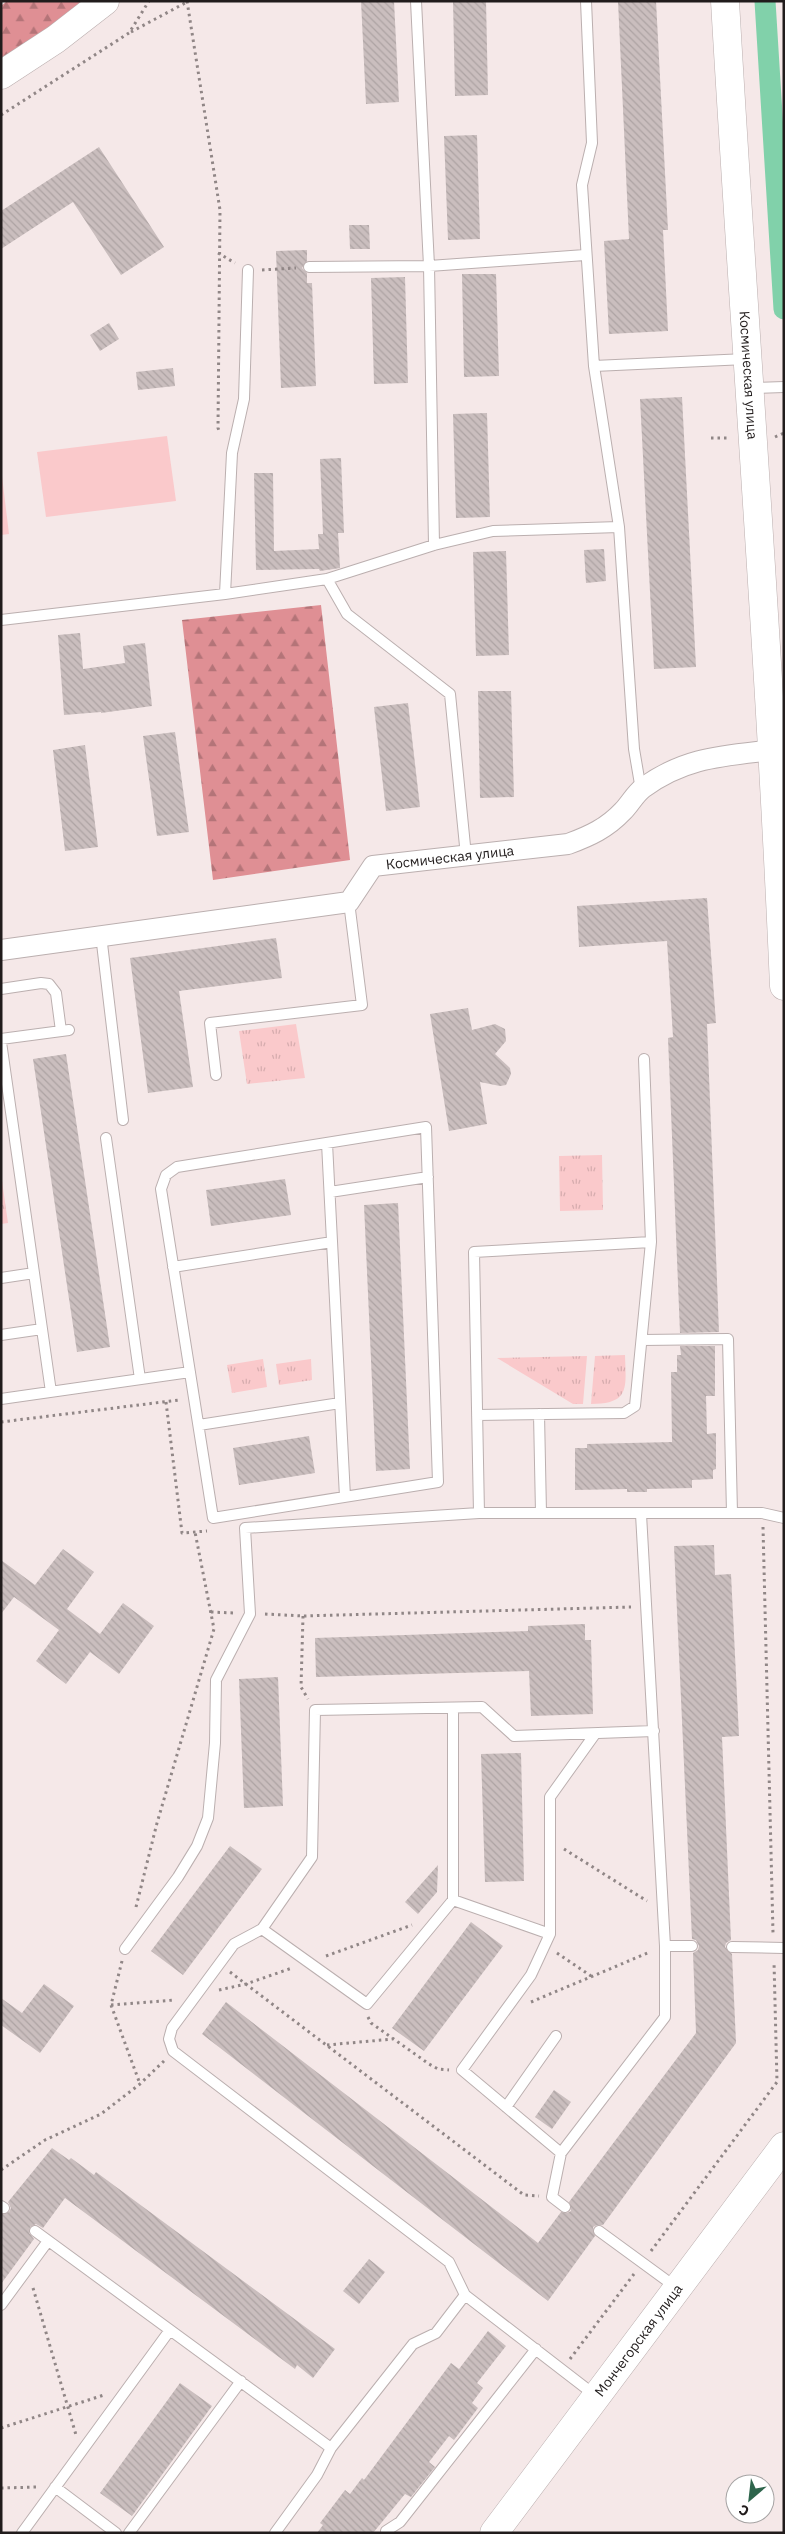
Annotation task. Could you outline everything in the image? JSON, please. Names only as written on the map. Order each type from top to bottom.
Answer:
[{"type":"street","points":[[1,75],[56,39],[105,1]]},
{"type":"street","name":"Космическая улица","points":[[725,1],[746,359],[773,750],[784,986]]},
{"type":"street","name":"Космическая улица","points":[[348,902],[373,866],[568,844],[598,833],[622,812],[641,790],[671,770],[704,759],[773,750]]},
{"type":"street","points":[[1,950],[348,902]]},
{"type":"street","name":"Мончегорская улица","points":[[494,2533],[784,2146]]},
{"type":"lane","points":[[416,1],[429,266],[434,545]]},
{"type":"lane","points":[[586,1],[592,143],[582,185],[585,255],[594,366],[619,527],[634,749],[641,790]]},
{"type":"lane","points":[[309,267],[429,266],[585,255]]},
{"type":"lane","points":[[225,594],[232,453],[244,399],[248,270]]},
{"type":"lane","points":[[594,366],[746,359]]},
{"type":"lane","points":[[748,388],[784,387]]},
{"type":"lane","points":[[1,620],[225,594],[327,579],[434,545],[493,531],[619,527]]},
{"type":"lane","points":[[327,579],[347,614],[450,694],[466,856]]},
{"type":"lane","points":[[216,1075],[210,1023],[362,1005],[348,902]]},
{"type":"lane","points":[[101,935],[123,1120]]},
{"type":"lane","points":[[1,989],[42,983],[49,984],[56,993],[65,1030],[1,1040],[5,1098],[51,1392]]},
{"type":"lane","points":[[477,1415],[624,1412],[635,1406],[651,1242],[644,1059]]},
{"type":"lane","points":[[426,1127],[428,1177],[438,1482],[214,1518],[161,1190],[164,1179],[170,1171],[176,1168],[426,1127]]},
{"type":"lane","points":[[106,1138],[140,1379]]},
{"type":"lane","points":[[327,1143],[345,1497]]},
{"type":"lane","points":[[330,1192],[428,1177]]},
{"type":"lane","points":[[173,1267],[332,1242]]},
{"type":"lane","points":[[479,1513],[474,1252],[651,1242]]},
{"type":"lane","points":[[1,1278],[34,1274]]},
{"type":"lane","points":[[1,1335],[42,1329]]},
{"type":"lane","points":[[642,1340],[728,1338],[732,1513]]},
{"type":"lane","points":[[1,1399],[190,1372]]},
{"type":"lane","points":[[199,1425],[340,1403]]},
{"type":"lane","points":[[539,1414],[541,1513]]},
{"type":"lane","points":[[125,1949],[178,1877],[198,1846],[208,1818],[215,1742],[216,1680],[250,1614],[245,1528],[479,1513],[732,1513],[762,1514],[784,1518]]},
{"type":"lane","points":[[565,2206],[552,2197],[561,2153],[665,2017],[663,1911],[641,1514]]},
{"type":"lane","points":[[596,2396],[465,2295],[449,2262],[173,2051],[169,2039],[172,2028],[234,1944],[262,1929],[312,1857],[315,1710],[482,1707],[514,1736],[654,1731]]},
{"type":"lane","points":[[262,1929],[367,2004],[453,1900],[453,1708]]},
{"type":"lane","points":[[561,2153],[462,2070],[531,1974],[550,1934],[550,1797],[595,1734]]},
{"type":"lane","points":[[453,1900],[550,1934]]},
{"type":"lane","points":[[664,1946],[692,1946]]},
{"type":"lane","points":[[732,1947],[784,1948]]},
{"type":"lane","points":[[506,2107],[556,2036]]},
{"type":"lane","points":[[35,2231],[331,2448]]},
{"type":"lane","points":[[599,2231],[677,2288]]},
{"type":"lane","points":[[1,2305],[48,2241]]},
{"type":"lane","points":[[275,2533],[318,2475],[331,2448],[413,2344],[436,2333],[465,2295]]},
{"type":"lane","points":[[22,2533],[170,2330]]},
{"type":"lane","points":[[386,2531],[400,2522],[536,2349]]},
{"type":"lane","points":[[129,2533],[240,2381]]},
{"type":"lane","points":[[55,2487],[116,2533]]},
{"type":"path","points":[[128,33],[149,1]]},
{"type":"path","points":[[1,115],[128,33],[187,2],[220,210],[218,428],[232,453]]},
{"type":"path","points":[[1,1422],[166,1402],[182,1533],[245,1528]]},
{"type":"path","points":[[134,1913],[157,1823],[214,1629],[195,1532]]},
{"type":"path","points":[[211,1612],[303,1616],[646,1606]]},
{"type":"path","points":[[303,1616],[301,1687],[315,1710]]},
{"type":"path","points":[[550,1841],[663,1911]]},
{"type":"path","points":[[111,2004],[163,2002],[246,1984],[441,1915]]},
{"type":"path","points":[[545,1946],[591,1977]]},
{"type":"path","points":[[503,2014],[664,1946]]},
{"type":"path","points":[[125,1949],[111,2004],[140,2084]]},
{"type":"path","points":[[219,1964],[524,2195],[552,2197]]},
{"type":"path","points":[[367,2004],[368,2018],[371,2023],[394,2039],[438,2068],[462,2070]]},
{"type":"path","points":[[326,2045],[394,2039]]},
{"type":"path","points":[[1,2170],[45,2140],[102,2114],[140,2084],[173,2051]]},
{"type":"path","points":[[27,2269],[80,2453]]},
{"type":"path","points":[[1,2428],[128,2387]]},
{"type":"path","points":[[1,2488],[55,2487]]},
{"type":"green space","points":[[7,1],[86,1],[1,62],[1,6]]},
{"type":"green space","points":[[167,436],[176,501],[46,517],[37,452]]},
{"type":"green space","points":[[1,468],[9,534],[1,535]]},
{"type":"green space","points":[[321,605],[350,860],[213,880],[182,620]]},
{"type":"green space","points":[[296,1024],[305,1078],[247,1084],[239,1031]]},
{"type":"green space","points":[[602,1155],[603,1210],[560,1211],[559,1156]]},
{"type":"green space","points":[[1,1174],[8,1223],[1,1224]]},
{"type":"green space","points":[[625,1355],[626,1377],[623,1392],[613,1401],[591,1404],[595,1356]]},
{"type":"green space","points":[[587,1356],[583,1404],[573,1404],[497,1358]]},
{"type":"green space","points":[[263,1359],[267,1387],[232,1393],[227,1365]]},
{"type":"green space","points":[[311,1359],[312,1380],[279,1385],[276,1364]]},
{"type":"building","points":[[361,1],[394,1],[399,102],[366,104]]},
{"type":"building","points":[[453,1],[486,1],[488,95],[455,96]]},
{"type":"building","points":[[618,1],[656,1],[668,230],[663,230],[668,331],[609,334],[604,241],[629,239]]},
{"type":"building","points":[[477,135],[480,239],[448,240],[444,136]]},
{"type":"building","points":[[99,147],[164,247],[121,275],[73,202],[1,249],[1,211]]},
{"type":"building","points":[[349,225],[369,225],[370,249],[350,249]]},
{"type":"building","points":[[307,250],[307,261],[302,268],[307,273],[307,283],[312,283],[316,386],[281,388],[276,251]]},
{"type":"building","points":[[462,274],[496,274],[499,376],[464,377]]},
{"type":"building","points":[[405,277],[408,383],[374,384],[371,278]]},
{"type":"building","points":[[109,323],[119,339],[100,351],[90,335]]},
{"type":"building","points":[[173,368],[175,386],[138,390],[136,372]]},
{"type":"building","points":[[682,397],[696,667],[654,669],[640,399]]},
{"type":"building","points":[[487,413],[490,517],[456,518],[453,414]]},
{"type":"building","points":[[341,458],[344,533],[338,533],[340,568],[320,571],[319,569],[256,570],[254,473],[273,473],[274,551],[319,549],[318,534],[323,534],[320,459]]},
{"type":"building","points":[[604,549],[606,581],[586,583],[584,550]]},
{"type":"building","points":[[506,551],[509,655],[476,656],[473,552]]},
{"type":"building","points":[[80,633],[83,669],[125,663],[123,646],[145,643],[152,706],[101,713],[64,715],[58,635]]},
{"type":"building","points":[[478,691],[511,691],[514,797],[480,798]]},
{"type":"building","points":[[408,703],[420,807],[386,811],[374,707]]},
{"type":"building","points":[[175,732],[189,832],[157,836],[143,736]]},
{"type":"building","points":[[85,745],[98,847],[65,851],[53,750]]},
{"type":"building","points":[[707,898],[716,1023],[707,1024],[719,1332],[680,1333],[668,1038],[673,1037],[667,941],[579,947],[577,906]]},
{"type":"building","points":[[276,938],[282,978],[179,991],[193,1087],[148,1093],[130,958]]},
{"type":"building","points":[[468,1008],[472,1030],[495,1024],[505,1029],[506,1041],[495,1054],[510,1068],[511,1074],[506,1085],[500,1086],[480,1082],[487,1124],[449,1131],[430,1014]]},
{"type":"building","points":[[66,1054],[110,1347],[77,1352],[33,1059]]},
{"type":"building","points":[[285,1179],[291,1215],[211,1226],[206,1190]]},
{"type":"building","points":[[398,1203],[410,1469],[376,1471],[364,1205]]},
{"type":"building","points":[[680,1346],[715,1346],[715,1396],[706,1396],[707,1434],[716,1433],[716,1469],[713,1470],[713,1479],[692,1480],[692,1488],[647,1489],[647,1492],[627,1492],[627,1489],[575,1490],[575,1448],[587,1448],[587,1444],[672,1442],[671,1372],[677,1372],[677,1355],[681,1355]]},
{"type":"building","points":[[309,1436],[315,1473],[239,1485],[233,1448]]},
{"type":"building","points":[[714,1545],[715,1575],[731,1574],[739,1736],[722,1737],[731,1940],[726,1943],[725,1947],[732,1954],[736,2043],[603,2225],[593,2227],[595,2236],[548,2301],[202,2034],[226,2002],[538,2243],[561,2212],[567,2213],[571,2211],[569,2202],[696,2033],[693,1953],[698,1950],[699,1946],[696,1940],[692,1939],[674,1546]]},
{"type":"building","points":[[63,1549],[94,1572],[67,1609],[100,1634],[123,1603],[154,1626],[119,1674],[90,1652],[66,1684],[36,1661],[59,1630],[14,1597],[1,1614],[1,1560],[35,1585]]},
{"type":"building","points":[[585,1624],[585,1640],[591,1640],[593,1714],[531,1716],[529,1671],[316,1677],[315,1638],[528,1631],[528,1626]]},
{"type":"building","points":[[278,1677],[283,1806],[244,1808],[239,1679]]},
{"type":"building","points":[[521,1753],[524,1881],[485,1882],[481,1754]]},
{"type":"building","points":[[230,1846],[262,1869],[183,1975],[151,1951]]},
{"type":"building","points":[[438,1865],[437,1892],[418,1914],[405,1902]]},
{"type":"building","points":[[471,1922],[503,1946],[424,2051],[392,2028]]},
{"type":"building","points":[[44,1984],[74,2006],[40,2053],[1,2025],[1,1998],[22,2013]]},
{"type":"building","points":[[554,2090],[571,2102],[552,2129],[535,2117]]},
{"type":"building","points":[[52,2148],[69,2160],[71,2158],[94,2175],[96,2172],[335,2349],[313,2378],[297,2365],[295,2369],[65,2198],[43,2228],[36,2224],[30,2227],[29,2233],[34,2239],[1,2284],[1,2214],[9,2212],[11,2208],[8,2202]]},
{"type":"building","points":[[369,2259],[385,2272],[359,2304],[343,2291]]},
{"type":"building","points":[[488,2331],[506,2346],[477,2383],[483,2388],[472,2403],[478,2408],[454,2440],[449,2436],[429,2462],[435,2467],[411,2497],[405,2494],[373,2533],[317,2533],[323,2525],[320,2523],[345,2490],[350,2494],[362,2478],[364,2480],[451,2363],[459,2369]]},
{"type":"building","points":[[180,2383],[212,2406],[132,2516],[100,2493]]},
{"type":"waterway","points":[[765,1],[784,309]]}]
